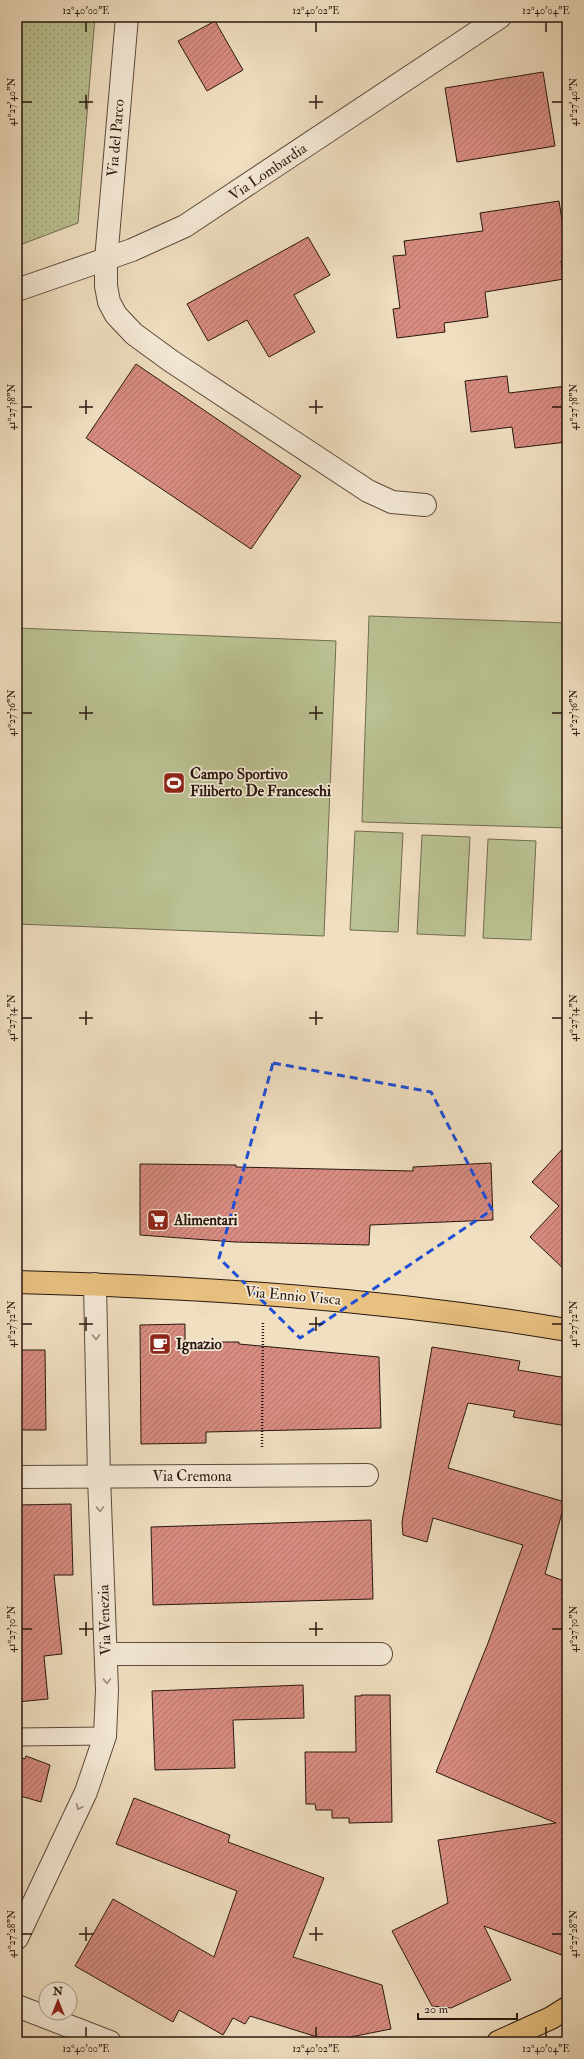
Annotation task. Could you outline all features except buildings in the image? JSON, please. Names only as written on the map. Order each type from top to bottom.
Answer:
[{"type":"main road","name":"Via Ennio Visca","points":[[17,1282],[95,1284],[263,1293],[452,1312],[567,1330]]},
{"type":"main road","points":[[498,2042],[551,2018],[567,2008]]},
{"type":"street","name":"Via del Parco","points":[[127,17],[106,260],[106,286],[112,309],[127,328],[149,346],[368,491],[392,502],[425,505]]},
{"type":"street","name":"Via Lombardia","points":[[17,290],[106,260],[165,236],[197,219],[500,17]]},
{"type":"street","name":"Via Venezia","points":[[17,1938],[86,1792],[105,1736],[107,1703],[106,1654],[99,1477],[95,1284]]},
{"type":"street","name":"Via Cremona","points":[[17,1478],[367,1475]]},
{"type":"street","points":[[106,1654],[381,1654]]},
{"type":"street","points":[[17,2006],[110,2042]]},
{"type":"lane","points":[[17,1737],[105,1736]]},
{"type":"path","points":[[262,1476],[263,1293]]},
{"type":"highlighted area","points":[[273,1063],[431,1092],[492,1210],[300,1338],[219,1258]]},
{"type":"green space","points":[[17,17],[95,17],[78,223],[17,246]]},
{"type":"green space","points":[[369,616],[567,623],[567,828],[362,822]]},
{"type":"green space","name":"Campo Sportivo Filiberto De Franceschi","points":[[17,628],[336,641],[324,936],[17,924]]},
{"type":"green space","points":[[355,831],[403,833],[398,932],[350,930]]},
{"type":"green space","points":[[422,835],[470,837],[465,936],[417,934]]},
{"type":"green space","points":[[488,839],[536,841],[531,940],[483,938]]},
{"type":"place","name":"Campo Sportivo Filiberto De Franceschi","points":[[174,783]]},
{"type":"place","name":"Alimentari","points":[[158,1220]]},
{"type":"place","name":"Ignazio","points":[[160,1344]]}]
